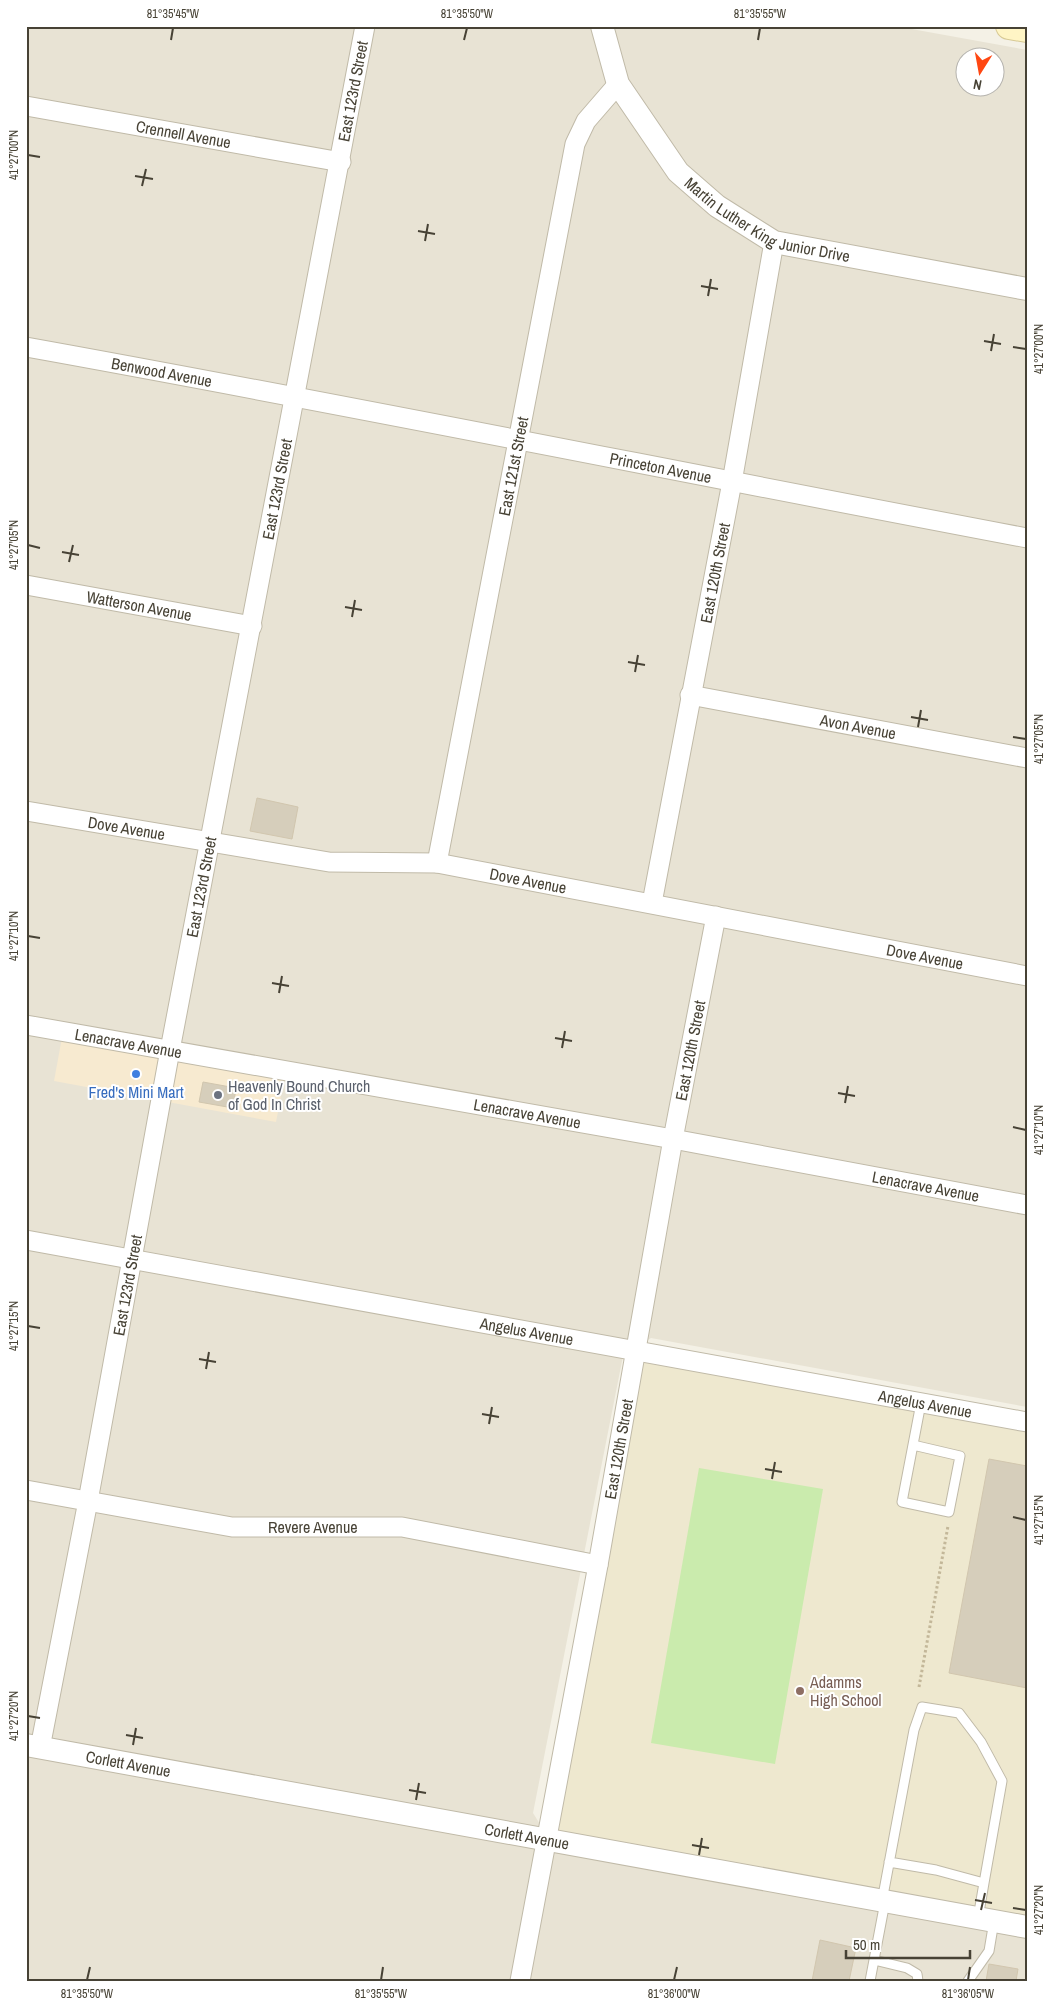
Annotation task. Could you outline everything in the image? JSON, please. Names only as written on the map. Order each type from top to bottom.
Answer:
[{"type":"main road","points":[[1009,26],[1027,30]]},
{"type":"street","name":"East 123rd Street","points":[[33,1746],[88,1501],[134,1259],[170,1050],[365,26]]},
{"type":"street","name":"Martin Luther King Junior Drive","points":[[602,26],[618,84],[678,172],[717,206],[774,242],[1027,290]]},
{"type":"street","name":"East 121st Street","points":[[437,863],[575,144],[586,121],[618,84]]},
{"type":"street","name":"Crennell Avenue","points":[[26,106],[340,162]]},
{"type":"street","name":"East 120th Street","points":[[652,902],[732,482],[774,242]]},
{"type":"street","name":"Benwood Avenue","points":[[26,347],[295,396]]},
{"type":"street","name":"Princeton Avenue","points":[[295,396],[519,441],[1027,538]]},
{"type":"street","name":"Watterson Avenue","points":[[26,585],[252,626]]},
{"type":"street","name":"Avon Avenue","points":[[690,695],[1027,758]]},
{"type":"street","name":"Dove Avenue","points":[[26,811],[328,862],[437,863],[652,902],[1027,976]]},
{"type":"street","name":"East 120th Street","points":[[520,1981],[598,1565],[673,1139],[716,916]]},
{"type":"street","name":"Lenacrave Avenue","points":[[26,1025],[673,1139],[1027,1205]]},
{"type":"street","name":"Angelus Avenue","points":[[26,1240],[1027,1422]]},
{"type":"street","name":"Revere Avenue","points":[[26,1490],[232,1527],[402,1527],[598,1565]]},
{"type":"street","name":"Corlett Avenue","points":[[33,1746],[1027,1927]]},
{"type":"lane","points":[[913,1445],[960,1456],[949,1512],[902,1502],[921,1403]]},
{"type":"lane","points":[[870,1981],[889,1862],[914,1730],[922,1707],[959,1713],[980,1742],[1002,1781],[984,1883],[989,1951],[968,1981]]},
{"type":"lane","points":[[889,1862],[936,1870],[984,1883]]},
{"type":"lane","points":[[874,1960],[907,1968],[917,1974],[918,1981]]},
{"type":"path","points":[[919,1687],[948,1526]]},
{"type":"shaded area","points":[[26,26],[895,26],[1027,50],[1027,1407],[651,1338],[623,1356],[533,1813],[558,1853],[1027,1938],[1027,1981],[26,1981]]},
{"type":"shaded area","points":[[63,1032],[286,1070],[276,1122],[54,1081]]},
{"type":"shaded area","name":"Adamms High School","points":[[636,1350],[1027,1422],[1027,1927],[546,1839]]},
{"type":"green space","points":[[699,1468],[823,1489],[775,1764],[651,1743]]},
{"type":"building","points":[[257,798],[298,807],[292,839],[250,831]]},
{"type":"building","name":"Heavenly Bound Church of God In Christ","points":[[203,1082],[236,1088],[233,1108],[199,1102]]},
{"type":"building","points":[[989,1459],[1027,1466],[1027,1688],[949,1673]]},
{"type":"building","points":[[820,1940],[856,1948],[849,1981],[812,1981]]},
{"type":"building","points":[[989,1964],[1018,1969],[1016,1981],[986,1981]]},
{"type":"place","name":"Fred's Mini Mart","points":[[136,1074]]},
{"type":"place","name":"Heavenly Bound Church of God In Christ","points":[[218,1095]]},
{"type":"place","name":"Adamms High School","points":[[800,1691]]}]
